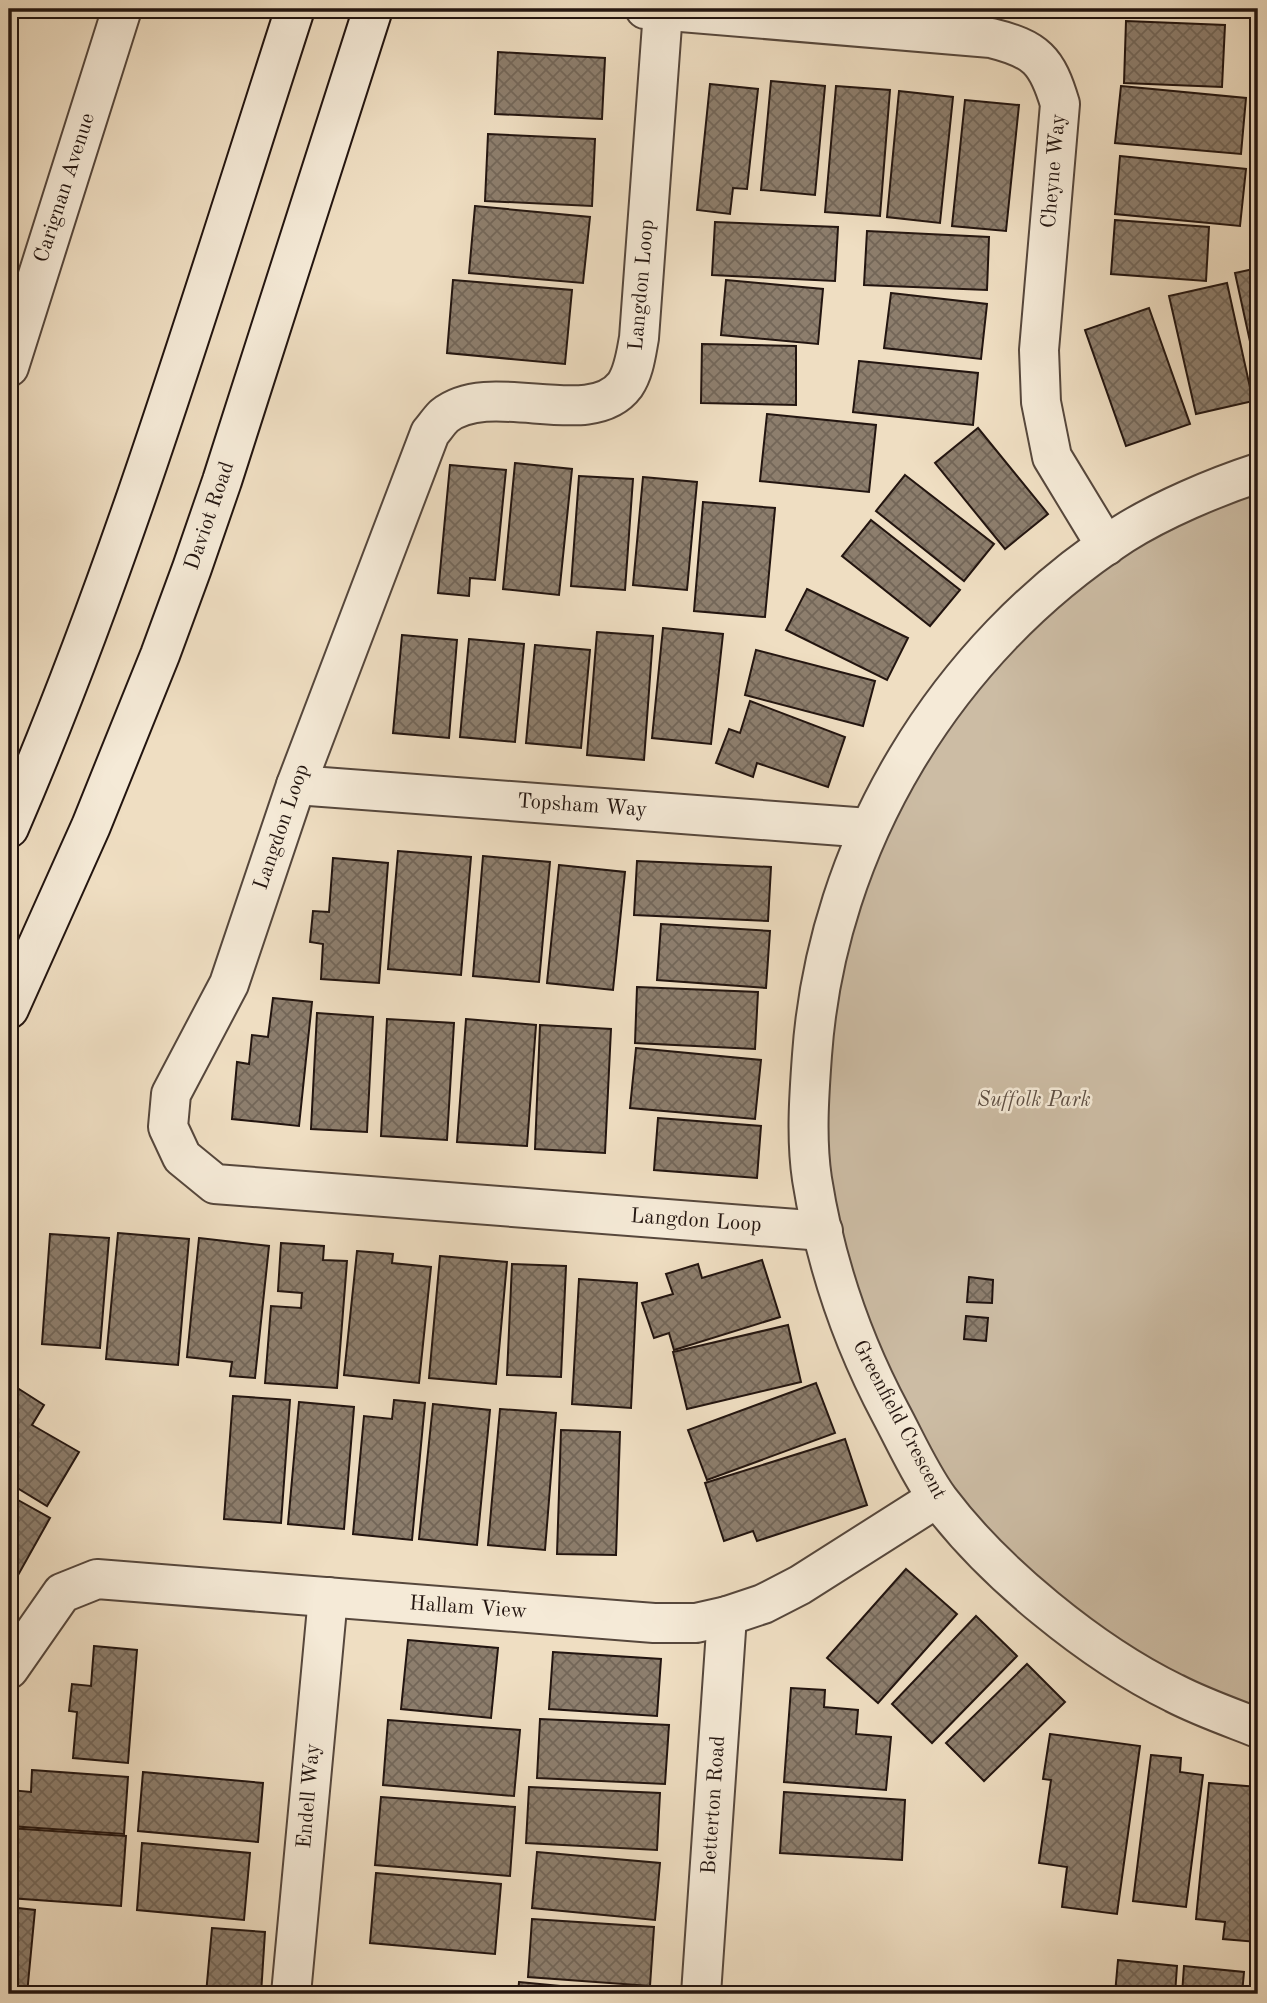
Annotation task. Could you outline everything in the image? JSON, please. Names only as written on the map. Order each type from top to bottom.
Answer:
[{"type":"street","name":"Carignan Avenue","points":[[9,367],[122,9]]},
{"type":"street","points":[[9,828],[57,713],[126,531],[295,9]]},
{"type":"street","name":"Daviot Road","points":[[9,1009],[101,802],[192,568],[243,418],[373,9]]},
{"type":"street","name":"Cheyne Way","points":[[654,10],[991,38],[1014,44],[1034,55],[1051,75],[1060,104],[1039,350],[1041,402],[1052,457],[1106,546]]},
{"type":"street","name":"Langdon Loop","points":[[654,10],[639,338],[633,368],[625,385],[612,397],[590,406],[522,402],[472,404],[445,415],[430,433],[296,785],[229,984],[171,1094],[168,1127],[182,1157],[215,1184],[823,1231]]},
{"type":"street","name":"Greenfield Crescent","points":[[1258,473],[1195,498],[1126,532],[1106,546],[1051,587],[999,636],[950,693],[897,776],[869,828],[839,908],[824,967],[814,1026],[810,1104],[812,1178],[841,1301],[858,1348],[937,1498],[969,1536],[1061,1620],[1135,1672],[1171,1692],[1258,1728]]},
{"type":"street","name":"Topsham Way","points":[[296,785],[869,828]]},
{"type":"street","name":"Hallam View","points":[[9,1669],[62,1593],[97,1579],[653,1623],[696,1623],[763,1604],[800,1585],[937,1498]]},
{"type":"street","name":"Endell Way","points":[[291,1994],[328,1597]]},
{"type":"street","name":"Betterton Road","points":[[701,1994],[727,1616]]},
{"type":"green space","name":"Suffolk Park","points":[[1258,473],[1258,1728],[1171,1692],[937,1498],[812,1178],[839,908],[999,636],[1239,479]]},
{"type":"building","points":[[1151,9],[1242,9],[1241,18]]},
{"type":"building","points":[[1126,21],[1225,25],[1222,87],[1124,83]]},
{"type":"building","points":[[498,52],[605,58],[602,119],[495,114]]},
{"type":"building","points":[[771,81],[825,86],[815,195],[761,190]]},
{"type":"building","points":[[710,84],[758,89],[747,189],[733,188],[730,214],[697,210]]},
{"type":"building","points":[[836,86],[890,90],[880,216],[825,212]]},
{"type":"building","points":[[1121,86],[1246,98],[1241,154],[1115,143]]},
{"type":"building","points":[[899,91],[953,97],[940,223],[887,217]]},
{"type":"building","points":[[965,100],[1019,105],[1006,231],[952,226]]},
{"type":"building","points":[[488,134],[595,139],[592,206],[485,201]]},
{"type":"building","points":[[1120,156],[1246,169],[1240,226],[1115,214]]},
{"type":"building","points":[[1257,167],[1258,226],[1253,226]]},
{"type":"building","points":[[475,206],[590,217],[583,283],[469,273]]},
{"type":"building","points":[[1115,220],[1209,227],[1206,281],[1111,274]]},
{"type":"building","points":[[715,222],[838,227],[835,281],[712,275]]},
{"type":"building","points":[[867,231],[989,237],[987,290],[864,285]]},
{"type":"building","points":[[1258,268],[1258,378],[1235,273]]},
{"type":"building","points":[[453,280],[572,290],[565,364],[447,353]]},
{"type":"building","points":[[726,280],[823,289],[818,344],[721,335]]},
{"type":"building","points":[[1227,283],[1253,401],[1196,414],[1169,296]]},
{"type":"building","points":[[891,293],[987,304],[981,359],[884,348]]},
{"type":"building","points":[[1149,308],[1190,424],[1126,446],[1085,330]]},
{"type":"building","points":[[702,344],[796,346],[796,405],[701,403]]},
{"type":"building","points":[[859,361],[978,373],[973,425],[853,412]]},
{"type":"building","points":[[767,414],[876,425],[869,492],[760,481]]},
{"type":"building","points":[[978,428],[1048,514],[1005,549],[935,463]]},
{"type":"building","points":[[515,463],[572,469],[559,595],[503,589]]},
{"type":"building","points":[[450,465],[506,470],[495,580],[470,578],[469,596],[438,593]]},
{"type":"building","points":[[905,475],[994,544],[964,581],[876,511]]},
{"type":"building","points":[[579,476],[633,479],[625,590],[571,586]]},
{"type":"building","points":[[643,477],[697,482],[687,590],[633,585]]},
{"type":"building","points":[[703,502],[775,508],[765,617],[694,611]]},
{"type":"building","points":[[871,520],[960,590],[930,626],[842,556]]},
{"type":"building","points":[[807,589],[908,638],[887,680],[786,630]]},
{"type":"building","points":[[663,628],[723,634],[711,744],[652,738]]},
{"type":"building","points":[[597,632],[653,636],[644,760],[587,755]]},
{"type":"building","points":[[402,635],[457,640],[449,738],[393,733]]},
{"type":"building","points":[[469,639],[524,644],[515,742],[460,737]]},
{"type":"building","points":[[535,645],[590,650],[581,748],[526,743]]},
{"type":"building","points":[[756,650],[875,681],[863,726],[745,695]]},
{"type":"building","points":[[750,701],[845,737],[828,787],[757,763],[753,777],[716,763],[729,729],[740,733]]},
{"type":"building","points":[[398,851],[471,857],[461,975],[388,969]]},
{"type":"building","points":[[483,856],[550,862],[539,982],[473,976]]},
{"type":"building","points":[[333,858],[388,863],[379,983],[321,979],[323,944],[310,942],[313,911],[329,912]]},
{"type":"building","points":[[637,861],[771,867],[768,921],[634,915]]},
{"type":"building","points":[[559,865],[625,872],[613,990],[547,983]]},
{"type":"building","points":[[661,924],[770,931],[766,988],[657,980]]},
{"type":"building","points":[[637,987],[758,992],[755,1049],[635,1043]]},
{"type":"building","points":[[273,998],[312,1002],[299,1126],[232,1119],[237,1062],[249,1064],[252,1035],[268,1037]]},
{"type":"building","points":[[317,1013],[373,1017],[367,1132],[311,1129]]},
{"type":"building","points":[[387,1019],[454,1023],[447,1140],[381,1136]]},
{"type":"building","points":[[466,1019],[536,1025],[527,1146],[457,1142]]},
{"type":"building","points":[[540,1025],[611,1029],[605,1153],[535,1149]]},
{"type":"building","points":[[636,1048],[761,1060],[755,1119],[630,1108]]},
{"type":"building","points":[[658,1118],[761,1126],[757,1178],[654,1170]]},
{"type":"building","points":[[118,1233],[189,1239],[178,1365],[106,1359]]},
{"type":"building","points":[[50,1234],[109,1238],[100,1348],[42,1344]]},
{"type":"building","points":[[199,1238],[269,1246],[255,1378],[230,1376],[232,1362],[187,1357]]},
{"type":"building","points":[[281,1243],[324,1246],[323,1260],[347,1261],[337,1388],[265,1383],[271,1306],[301,1308],[302,1293],[278,1291]]},
{"type":"building","points":[[357,1251],[393,1254],[392,1263],[431,1267],[419,1383],[344,1375]]},
{"type":"building","points":[[440,1256],[507,1262],[496,1384],[429,1378]]},
{"type":"building","points":[[762,1260],[780,1317],[674,1350],[669,1333],[654,1338],[642,1303],[673,1294],[666,1274],[698,1264],[702,1278]]},
{"type":"building","points":[[512,1264],[566,1266],[561,1377],[507,1375]]},
{"type":"building","points":[[969,1277],[993,1280],[992,1303],[967,1302]]},
{"type":"building","points":[[579,1279],[637,1283],[631,1408],[572,1404]]},
{"type":"building","points":[[966,1316],[988,1318],[986,1341],[964,1339]]},
{"type":"building","points":[[788,1325],[801,1382],[687,1409],[673,1352]]},
{"type":"building","points":[[816,1383],[835,1433],[707,1480],[688,1430]]},
{"type":"building","points":[[19,1389],[44,1405],[32,1425],[79,1452],[47,1506],[9,1483],[9,1405]]},
{"type":"building","points":[[233,1396],[290,1400],[281,1523],[224,1519]]},
{"type":"building","points":[[394,1400],[425,1403],[412,1540],[353,1534],[364,1416],[392,1419]]},
{"type":"building","points":[[299,1402],[354,1407],[344,1529],[288,1524]]},
{"type":"building","points":[[433,1404],[490,1410],[477,1545],[419,1539]]},
{"type":"building","points":[[500,1409],[556,1413],[545,1550],[488,1545]]},
{"type":"building","points":[[561,1430],[620,1432],[616,1555],[557,1554]]},
{"type":"building","points":[[845,1439],[867,1505],[757,1541],[753,1531],[724,1541],[705,1483]]},
{"type":"building","points":[[9,1495],[50,1518],[17,1577],[9,1573]]},
{"type":"building","points":[[906,1569],[957,1614],[878,1703],[827,1658]]},
{"type":"building","points":[[976,1616],[1017,1656],[932,1743],[892,1704]]},
{"type":"building","points":[[408,1640],[498,1648],[491,1718],[401,1709]]},
{"type":"building","points":[[94,1646],[137,1650],[128,1763],[73,1758],[77,1712],[69,1711],[72,1684],[91,1686]]},
{"type":"building","points":[[553,1652],[661,1659],[657,1716],[549,1709]]},
{"type":"building","points":[[1027,1664],[1065,1702],[984,1781],[946,1743]]},
{"type":"building","points":[[791,1688],[825,1690],[824,1707],[858,1710],[856,1734],[891,1737],[886,1790],[784,1782]]},
{"type":"building","points":[[540,1719],[669,1725],[665,1784],[537,1778]]},
{"type":"building","points":[[388,1720],[520,1730],[514,1796],[383,1785]]},
{"type":"building","points":[[1050,1734],[1140,1746],[1117,1914],[1062,1907],[1067,1867],[1039,1863],[1051,1780],[1043,1779]]},
{"type":"building","points":[[1151,1755],[1181,1758],[1180,1772],[1203,1775],[1186,1907],[1133,1901]]},
{"type":"building","points":[[32,1770],[128,1777],[124,1834],[9,1826],[10,1790],[31,1792]]},
{"type":"building","points":[[143,1772],[263,1783],[258,1842],[138,1831]]},
{"type":"building","points":[[1209,1783],[1258,1787],[1257,1942],[1223,1939],[1225,1922],[1196,1919]]},
{"type":"building","points":[[529,1787],[660,1793],[657,1850],[526,1843]]},
{"type":"building","points":[[784,1792],[905,1800],[902,1860],[780,1853]]},
{"type":"building","points":[[381,1797],[515,1807],[510,1876],[375,1865]]},
{"type":"building","points":[[9,1828],[126,1836],[121,1906],[9,1898]]},
{"type":"building","points":[[142,1843],[250,1853],[244,1920],[137,1910]]},
{"type":"building","points":[[537,1852],[660,1863],[655,1920],[532,1908]]},
{"type":"building","points":[[376,1873],[501,1884],[495,1954],[370,1943]]},
{"type":"building","points":[[9,1907],[35,1910],[27,1994],[9,1994]]},
{"type":"building","points":[[532,1919],[654,1927],[650,1986],[528,1977]]},
{"type":"building","points":[[212,1928],[265,1932],[261,1994],[206,1994]]},
{"type":"building","points":[[1254,1958],[1258,1959],[1258,1994],[1250,1994]]},
{"type":"building","points":[[1118,1960],[1177,1966],[1175,1994],[1115,1994]]},
{"type":"building","points":[[1184,1966],[1244,1972],[1242,1994],[1182,1994]]},
{"type":"building","points":[[519,1982],[643,1994],[518,1994]]}]
